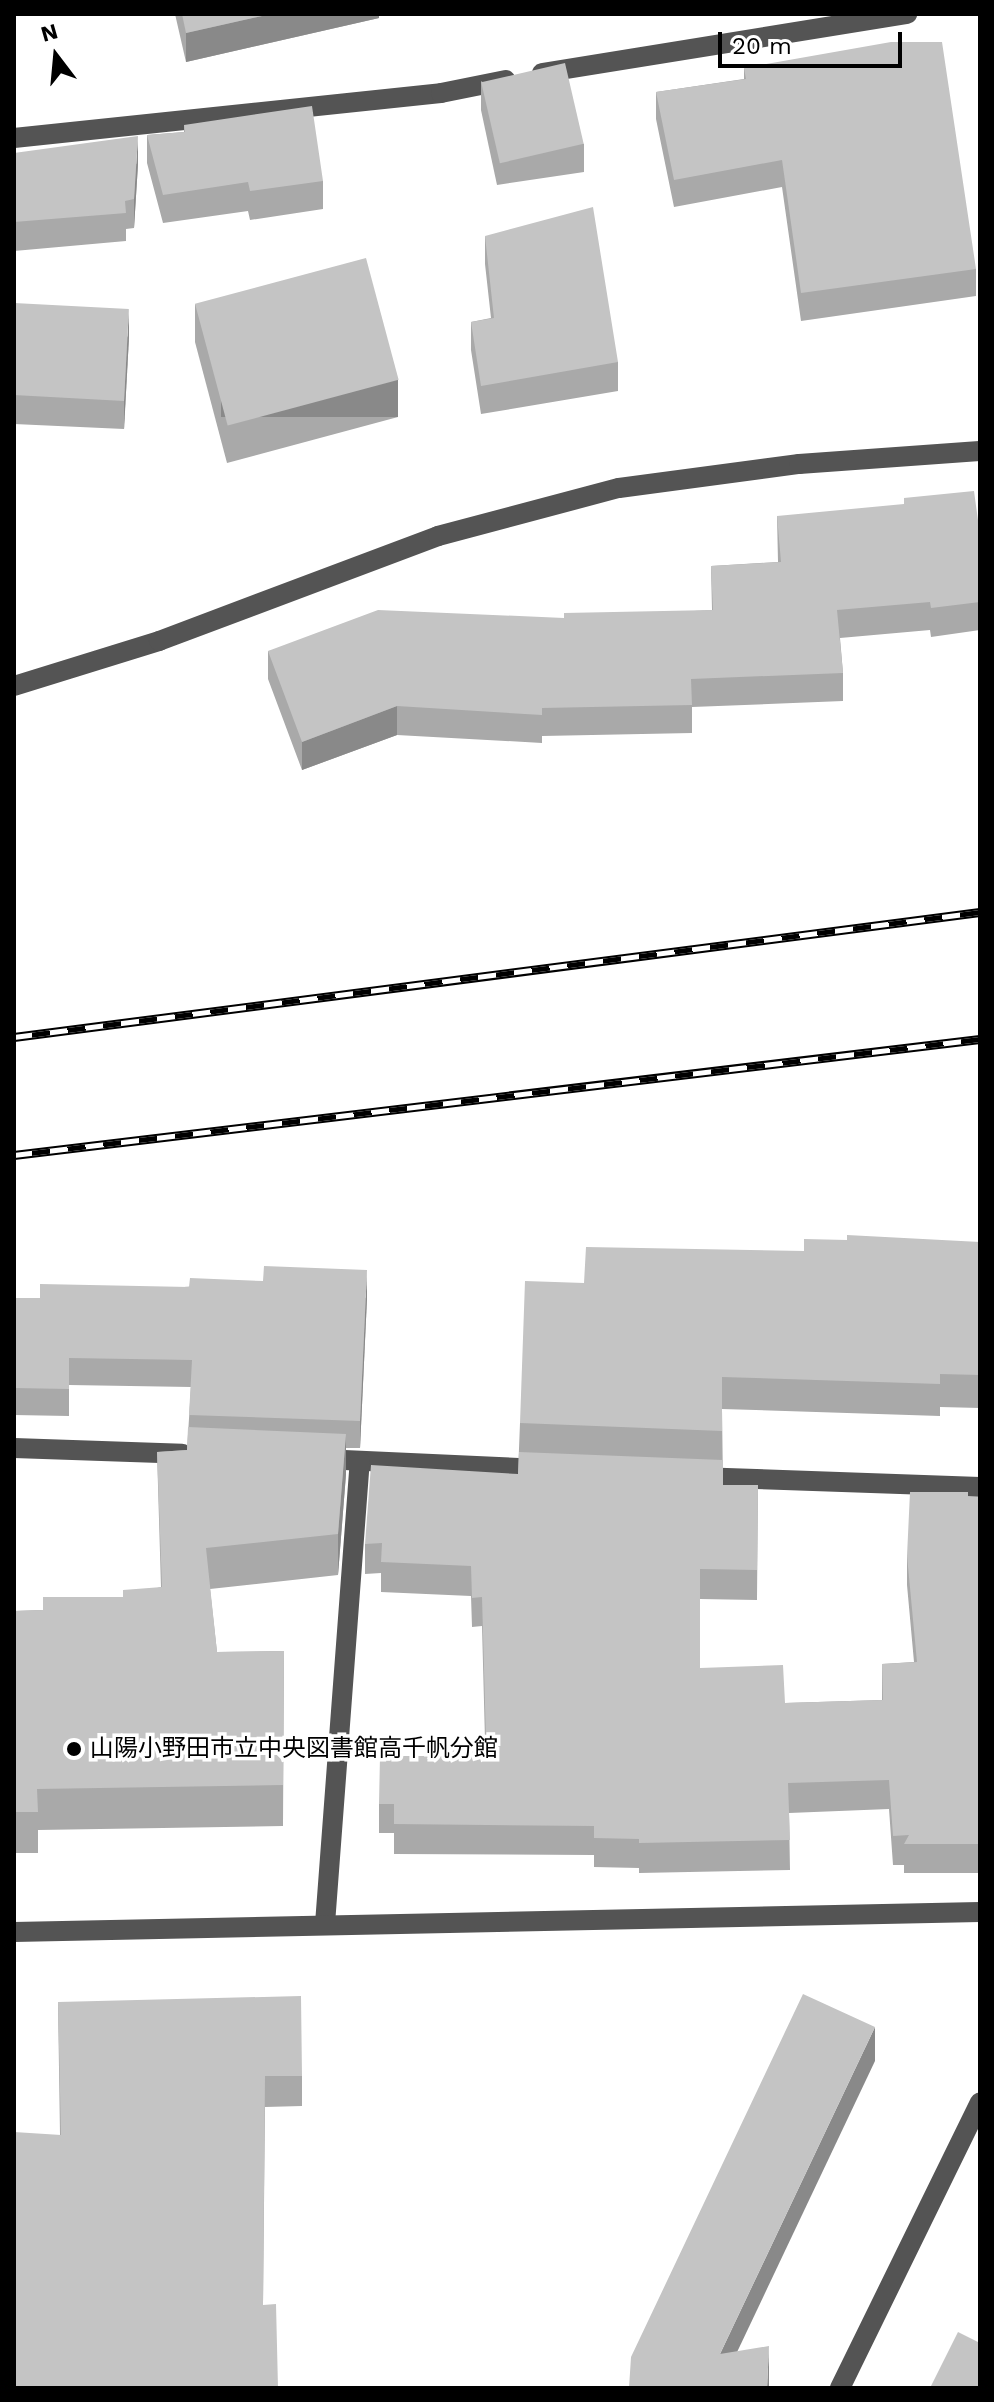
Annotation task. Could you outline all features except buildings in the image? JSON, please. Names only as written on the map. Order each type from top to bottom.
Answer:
[{"type":"street","points":[[14,138],[441,93],[907,14]]},
{"type":"street","points":[[14,686],[159,641],[438,536],[619,488],[799,464],[980,451]]},
{"type":"street","points":[[14,1448],[203,1455]]},
{"type":"street","points":[[297,1458],[563,1470]]},
{"type":"street","points":[[325,1924],[360,1461]]},
{"type":"street","points":[[672,1475],[980,1487]]},
{"type":"street","points":[[14,1932],[980,1912]]},
{"type":"street","points":[[840,2388],[980,2102]]},
{"type":"railway","points":[[14,1037],[980,912]]},
{"type":"railway","points":[[14,1155],[980,1039]]},
{"type":"place","name":"山陽小野田市立中央図書館高千帆分館","points":[[74,1749]]}]
